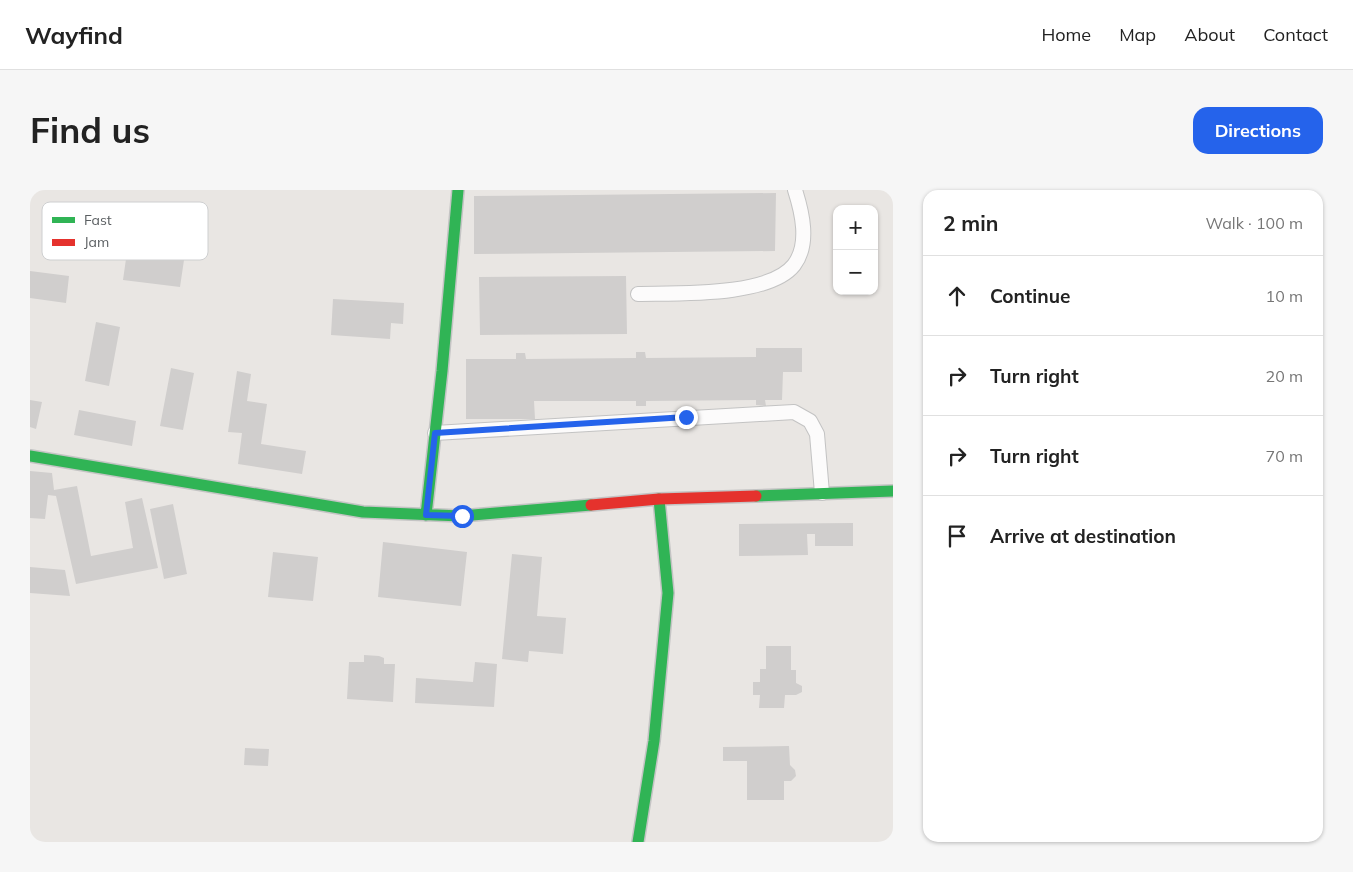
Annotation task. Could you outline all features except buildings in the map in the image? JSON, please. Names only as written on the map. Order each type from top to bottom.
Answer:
[{"type":"street","points":[[426,515],[458,190]]},
{"type":"street","points":[[30,456],[363,512],[426,515],[462,516],[659,499],[893,491]]},
{"type":"street","points":[[638,842],[654,741],[668,593],[659,499]]},
{"type":"lane","points":[[638,294],[736,291],[777,277],[794,264],[803,241],[803,217],[795,190]]},
{"type":"lane","points":[[435,433],[794,412],[810,421],[817,434],[822,493]]},
{"type":"traffic: fast","points":[[426,515],[442,371],[458,190]]},
{"type":"traffic: fast","points":[[30,456],[363,512],[461,516],[591,505]]},
{"type":"traffic: fast","points":[[756,496],[893,491]]},
{"type":"traffic: fast","points":[[638,842],[654,741],[668,593],[659,499]]},
{"type":"traffic: jam","points":[[591,505],[659,499],[756,496]]},
{"type":"route","points":[[462,516],[426,515],[435,433],[686,417]]}]
